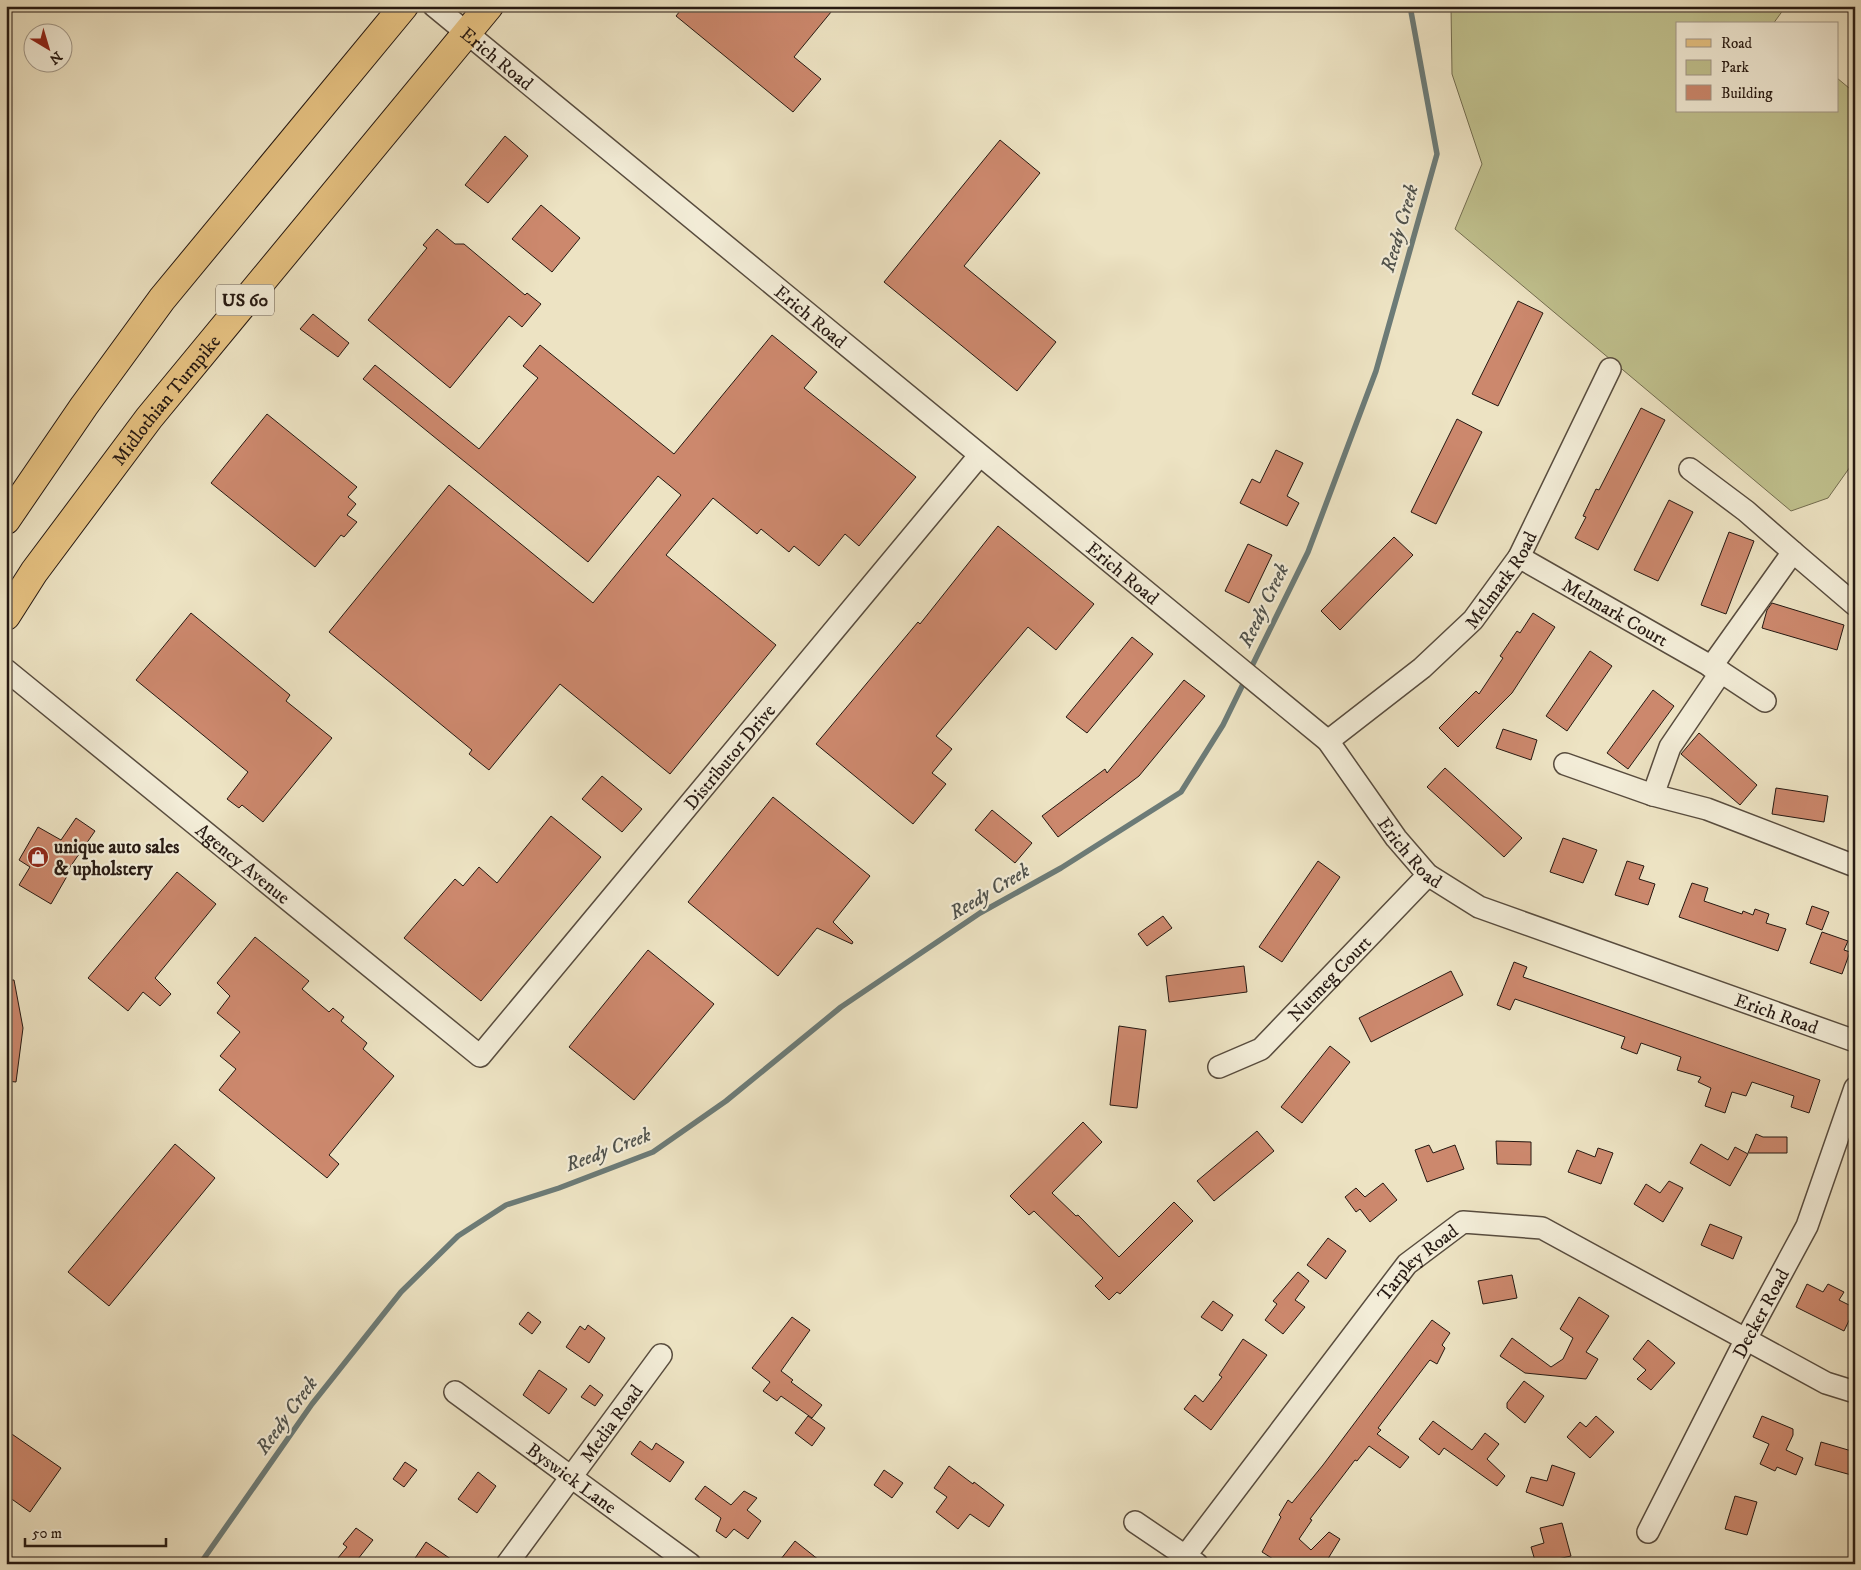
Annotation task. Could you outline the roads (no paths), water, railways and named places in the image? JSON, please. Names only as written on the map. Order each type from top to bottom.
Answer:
[{"type":"main road","points":[[6,520],[84,406],[162,299],[404,6]]},
{"type":"main road","name":"Midlothian Turnpike","points":[[6,616],[39,565],[148,418],[489,6]]},
{"type":"street","name":"Erich Road","points":[[434,6],[1328,741],[1396,838],[1428,875],[1479,907],[1855,1041]]},
{"type":"street","name":"Melmark Road","points":[[1328,741],[1420,669],[1474,620],[1519,557],[1610,369]]},
{"type":"street","name":"Distributor Drive","points":[[480,1056],[979,456]]},
{"type":"street","points":[[1690,469],[1746,511],[1855,605]]},
{"type":"street","points":[[1653,795],[1670,747],[1716,669],[1793,552]]},
{"type":"street","name":"Melmark Court","points":[[1519,557],[1716,669],[1765,701]]},
{"type":"street","name":"Agency Avenue","points":[[6,670],[480,1056]]},
{"type":"street","points":[[1565,764],[1653,795],[1707,809],[1855,866]]},
{"type":"street","name":"Nutmeg Court","points":[[1219,1067],[1261,1049],[1428,875]]},
{"type":"street","name":"Decker Road","points":[[1648,1532],[1746,1339],[1807,1226],[1855,1088]]},
{"type":"street","name":"Tarpley Road","points":[[1192,1560],[1407,1264],[1463,1222],[1542,1228],[1826,1383],[1855,1392]]},
{"type":"street","name":"Media Road","points":[[507,1564],[661,1354]]},
{"type":"street","name":"Byswick Lane","points":[[455,1392],[690,1564]]},
{"type":"street","points":[[1135,1522],[1192,1560]]},
{"type":"waterway","name":"Reedy Creek","points":[[1250,670],[1308,552],[1376,371],[1437,154],[1410,6]]},
{"type":"waterway","name":"Reedy Creek","points":[[200,1564],[312,1404],[401,1292],[458,1236],[506,1205],[559,1188],[653,1152],[726,1101],[841,1007],[980,913],[1061,868],[1181,792],[1223,725],[1246,678]]},
{"type":"place","name":"unique auto sales & upholstery","points":[[38,857]]}]
